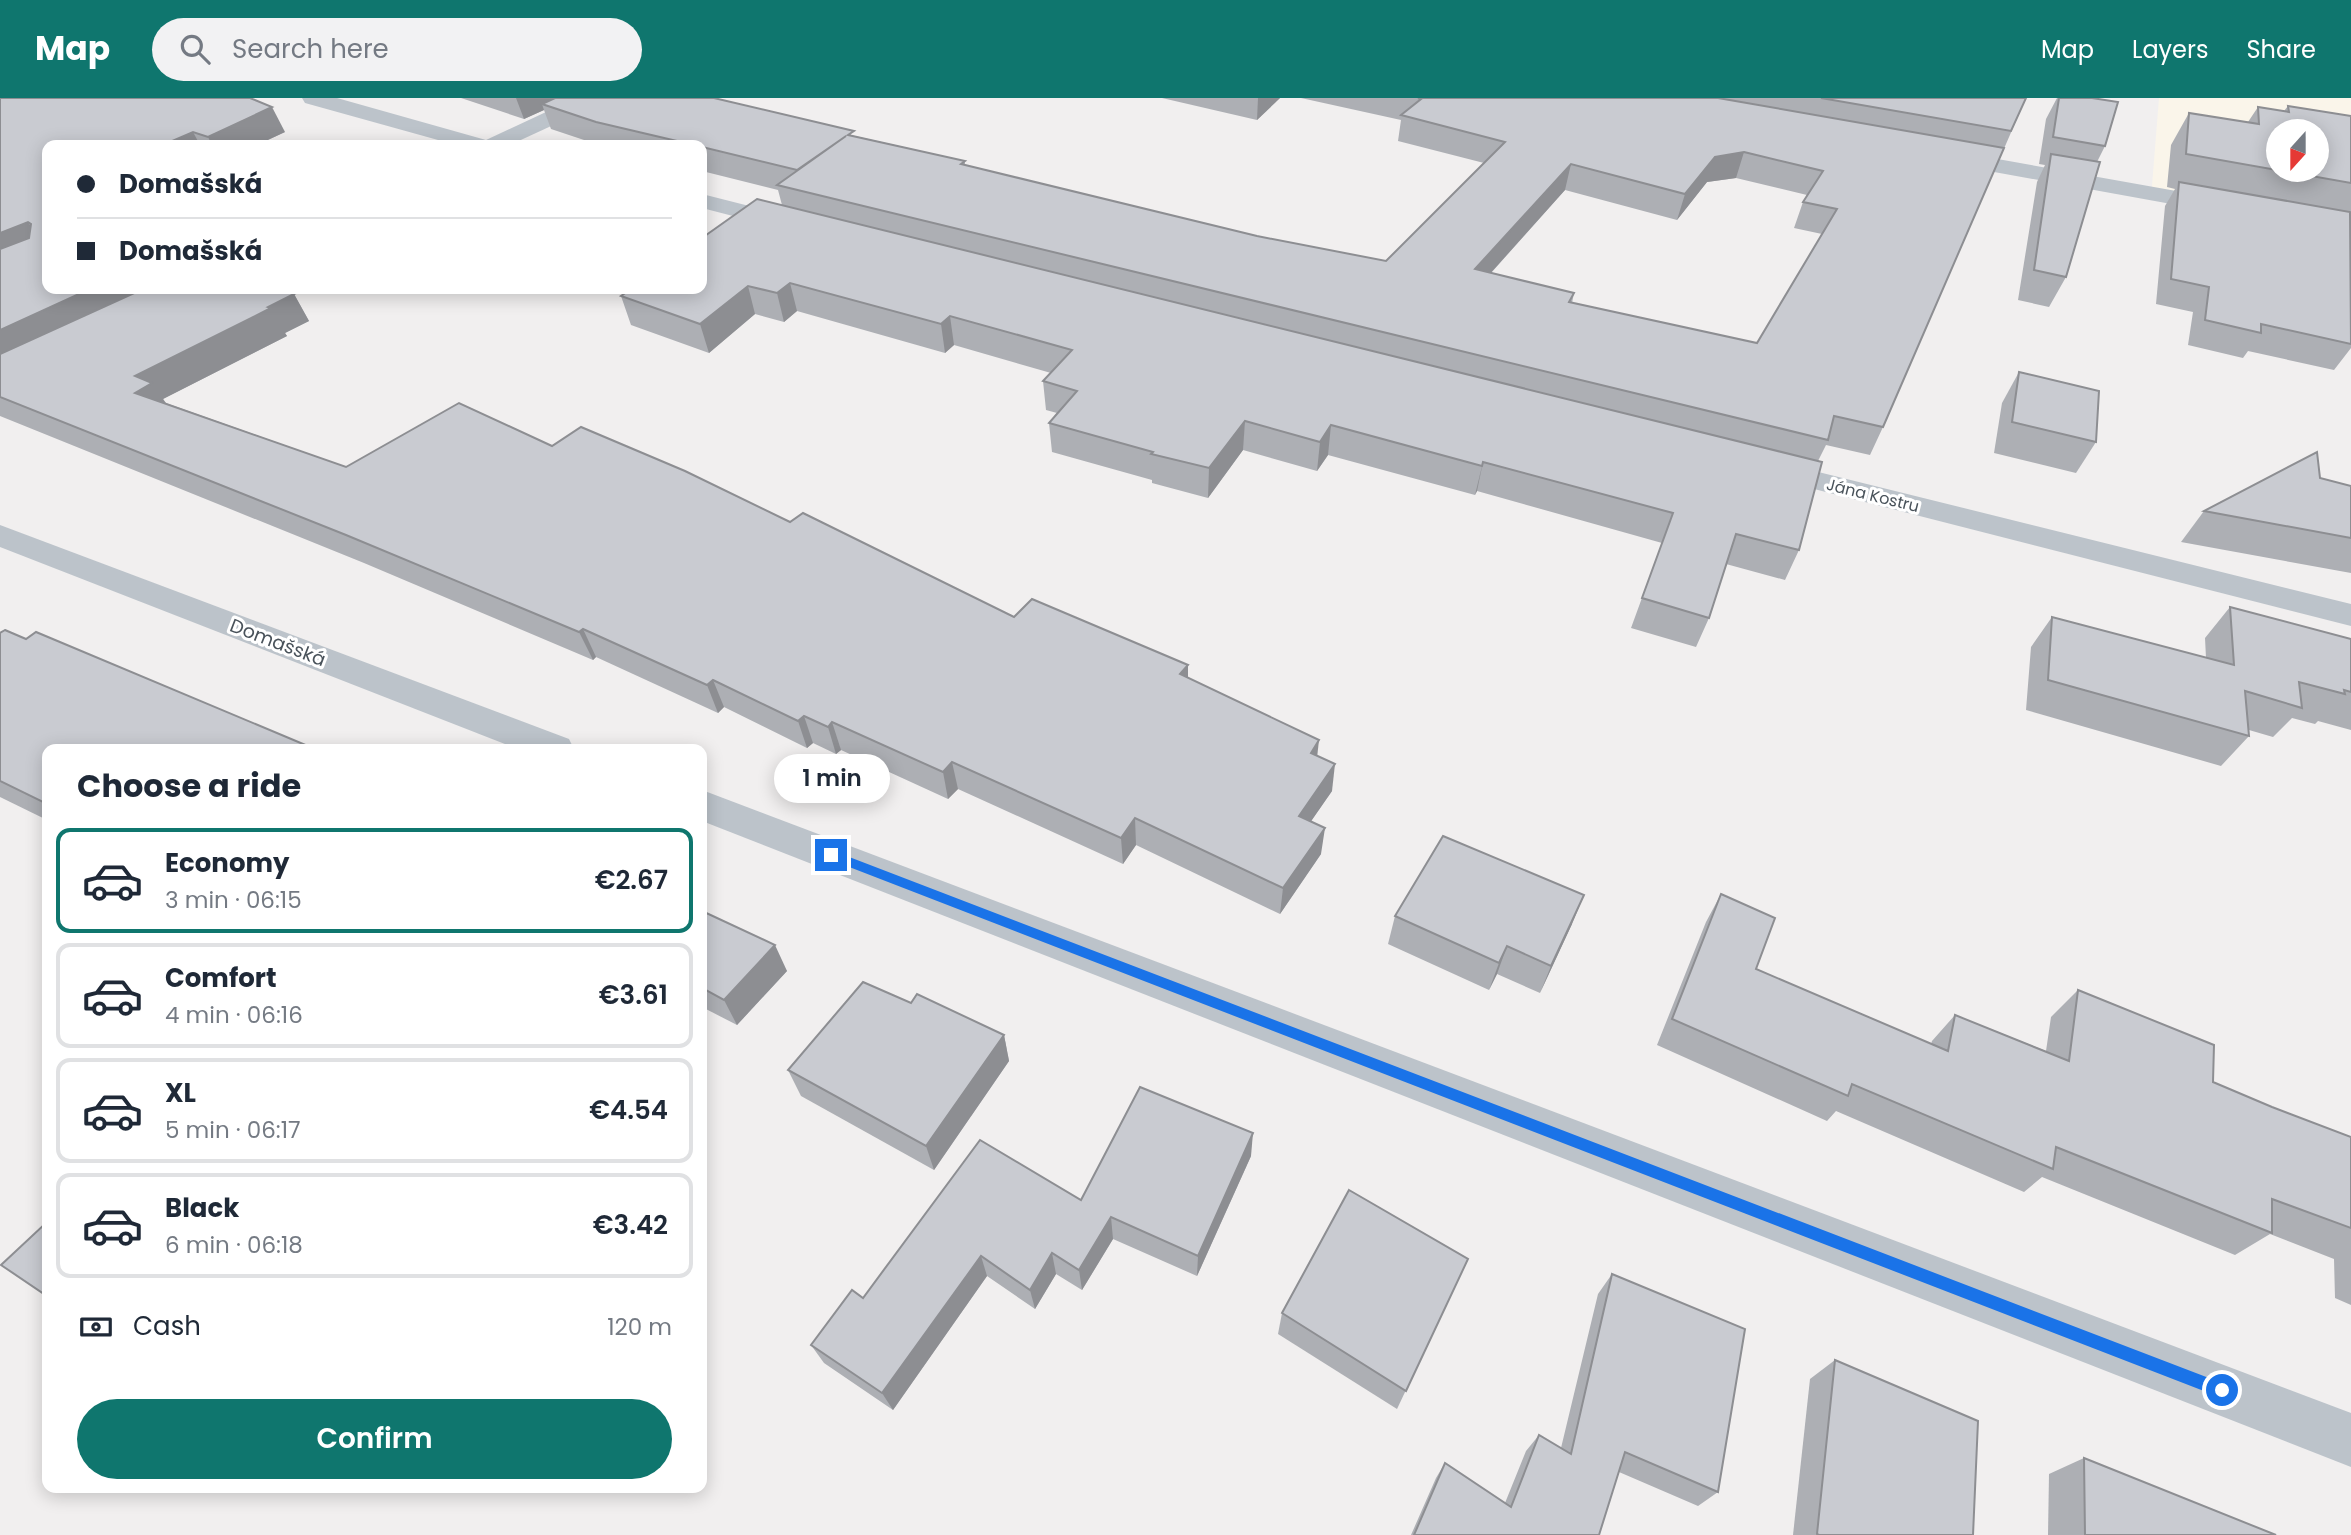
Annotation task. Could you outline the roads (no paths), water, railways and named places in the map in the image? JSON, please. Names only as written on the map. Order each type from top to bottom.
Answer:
[{"type":"street","points":[[313,98],[462,140]]},
{"type":"street","points":[[503,140],[593,98]]},
{"type":"street","points":[[1925,153],[2241,210]]},
{"type":"street","points":[[707,202],[823,232]]},
{"type":"street","name":"Jána Kostru","points":[[1743,463],[2351,615]]},
{"type":"street","name":"Domašská","points":[[0,535],[543,744]]},
{"type":"street","points":[[707,807],[2351,1440]]}]
